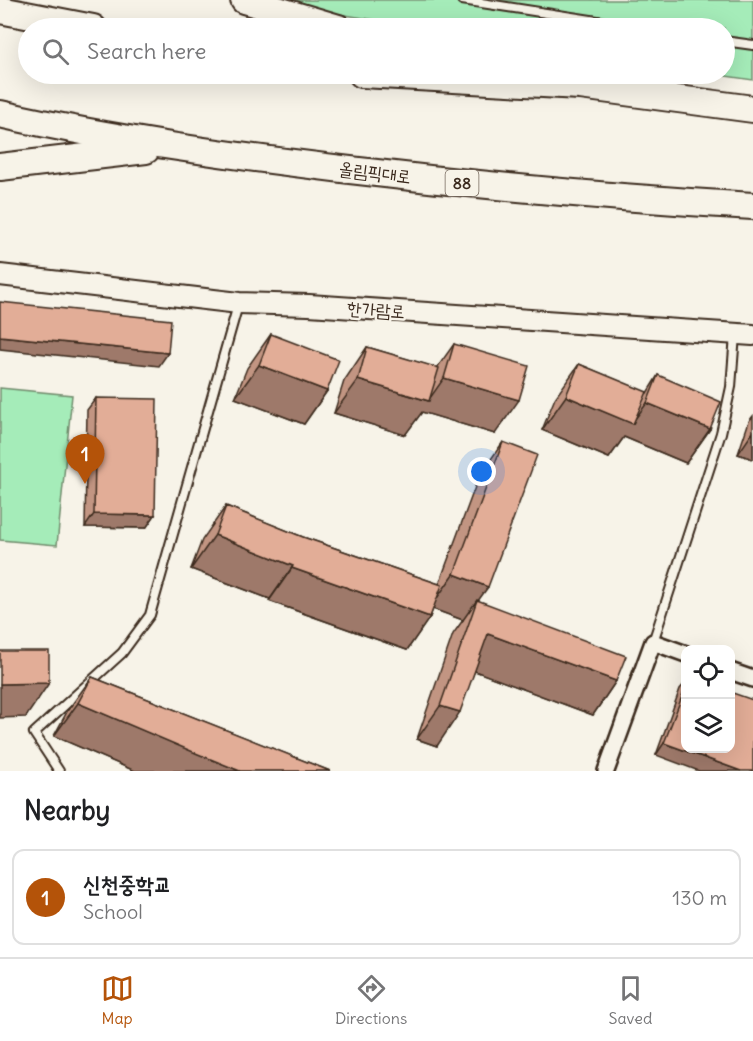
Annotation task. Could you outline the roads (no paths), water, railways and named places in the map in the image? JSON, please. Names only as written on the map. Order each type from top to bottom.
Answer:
[{"type":"highway","points":[[244,0],[304,18]]},
{"type":"highway","points":[[0,10],[41,18]]},
{"type":"highway","points":[[544,84],[580,86],[753,109]]},
{"type":"highway","points":[[573,84],[580,86]]},
{"type":"highway","name":"올림픽대로","points":[[0,114],[173,147],[471,184],[753,206]]},
{"type":"highway","points":[[0,167],[173,147]]},
{"type":"street","name":"한가람로","points":[[0,275],[238,303],[309,305],[744,335]]},
{"type":"street","points":[[606,771],[653,642],[681,652]]},
{"type":"street","points":[[735,673],[753,679]]},
{"type":"lane","points":[[462,0],[578,18]]},
{"type":"lane","points":[[735,43],[753,45]]},
{"type":"lane","points":[[58,771],[33,733],[123,653],[150,615],[238,303]]},
{"type":"lane","points":[[653,642],[720,433],[744,335]]},
{"type":"place","name":"신천중학교","points":[[85,484]]}]
